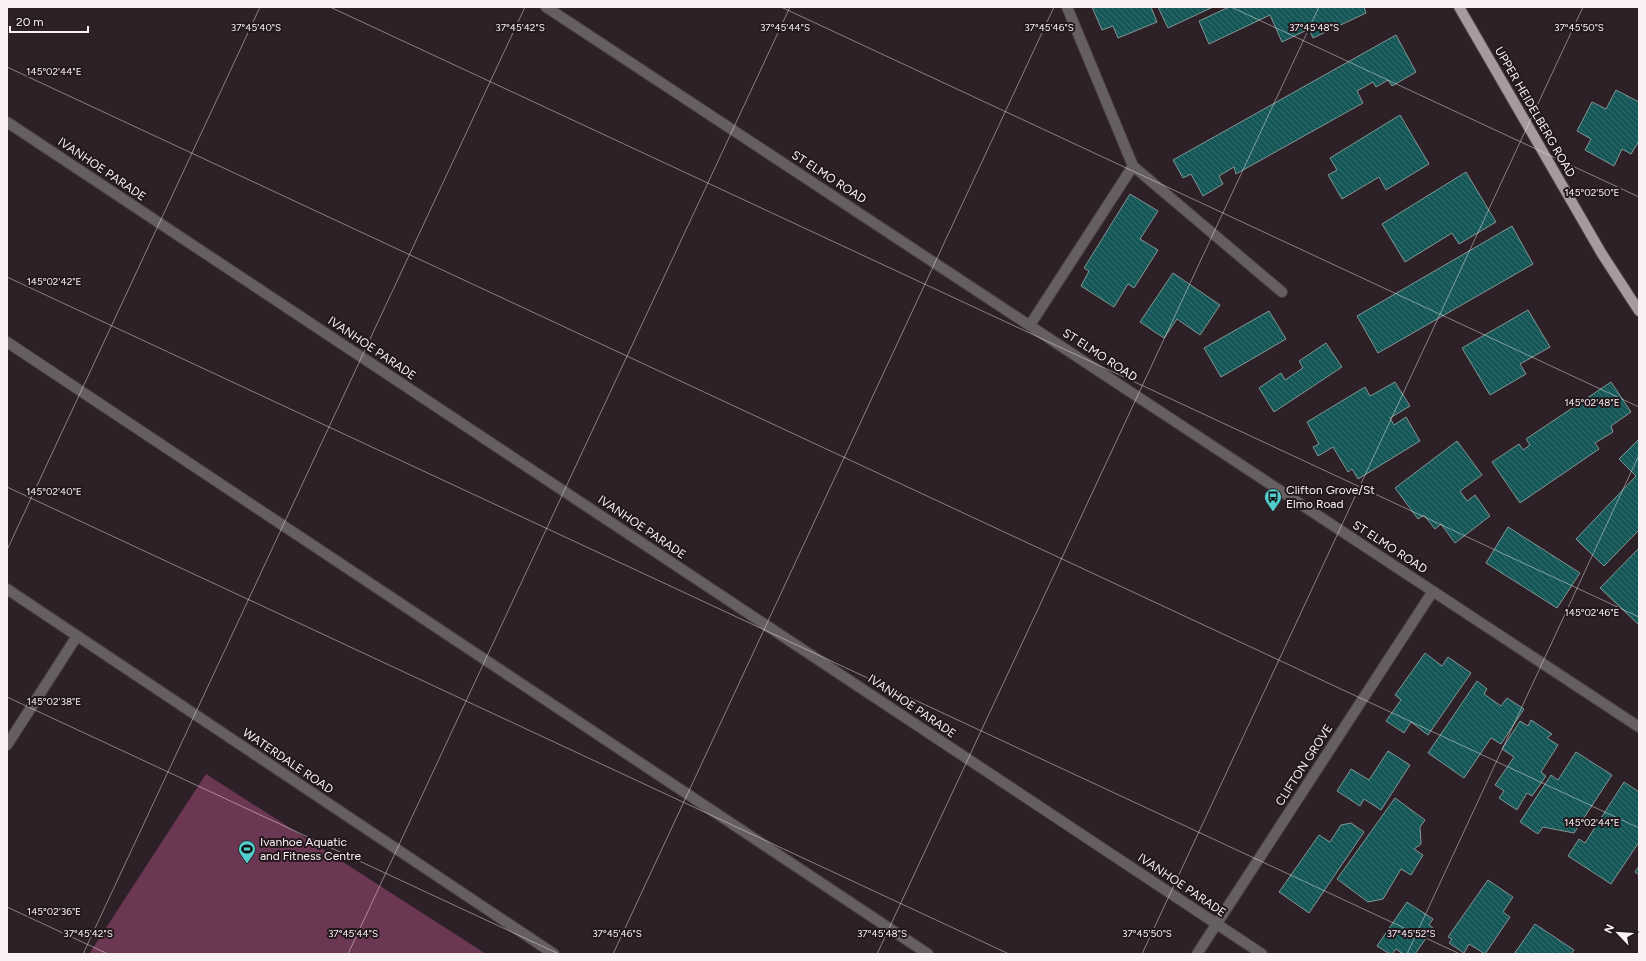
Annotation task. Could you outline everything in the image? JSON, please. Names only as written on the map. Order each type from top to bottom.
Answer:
[{"type":"main road","name":"UPPER HEIDELBERG ROAD","points":[[1459,7],[1602,254],[1639,311]]},
{"type":"street","name":"ST ELMO ROAD","points":[[546,7],[1639,727]]},
{"type":"street","points":[[1067,7],[1132,166],[1282,292]]},
{"type":"street","name":"IVANHOE PARADE","points":[[7,122],[1262,954]]},
{"type":"street","points":[[1030,325],[1132,166]]},
{"type":"street","points":[[7,342],[928,954]]},
{"type":"street","name":"WATERDALE ROAD","points":[[7,589],[554,954]]},
{"type":"street","name":"CLIFTON GROVE","points":[[1197,954],[1433,591]]},
{"type":"street","points":[[7,745],[76,636]]},
{"type":"shaded area","name":"Ivanhoe Aquatic and Fitness Centre","points":[[206,774],[486,954],[89,954]]},
{"type":"building","points":[[1092,7],[1151,7],[1157,22],[1118,38],[1113,26],[1102,30]]},
{"type":"building","points":[[1158,7],[1213,7],[1168,28]]},
{"type":"building","points":[[1229,7],[1364,7],[1366,13],[1313,38],[1309,29],[1282,42],[1270,15],[1209,44],[1199,21]]},
{"type":"building","points":[[1396,35],[1416,72],[1392,86],[1388,80],[1376,87],[1373,82],[1357,91],[1363,103],[1236,174],[1234,167],[1219,176],[1223,184],[1203,196],[1191,174],[1183,178],[1173,160]]},
{"type":"building","points":[[1616,90],[1639,102],[1639,141],[1631,154],[1622,149],[1614,166],[1585,150],[1591,139],[1577,131],[1592,102],[1606,109]]},
{"type":"building","points":[[1400,115],[1429,164],[1386,190],[1379,177],[1342,199],[1328,175],[1337,170],[1330,158]]},
{"type":"building","points":[[1466,172],[1496,222],[1459,244],[1452,233],[1405,262],[1382,224]]},
{"type":"building","points":[[1130,194],[1158,211],[1140,239],[1158,250],[1134,288],[1128,284],[1114,307],[1081,286],[1089,271],[1084,268]]},
{"type":"building","points":[[1512,226],[1533,264],[1378,353],[1357,316]]},
{"type":"building","points":[[1173,273],[1220,305],[1200,335],[1177,319],[1164,338],[1140,322]]},
{"type":"building","points":[[1528,310],[1550,347],[1520,364],[1526,374],[1490,395],[1462,348]]},
{"type":"building","points":[[1269,311],[1286,339],[1221,377],[1204,348]]},
{"type":"building","points":[[1326,343],[1342,367],[1274,412],[1259,388],[1281,373],[1285,380],[1303,368],[1299,361]]},
{"type":"building","points":[[1395,382],[1410,406],[1390,418],[1394,425],[1406,417],[1420,441],[1358,479],[1352,469],[1348,472],[1333,447],[1318,456],[1313,447],[1319,444],[1307,422],[1365,387],[1370,396]]},
{"type":"building","points":[[1611,382],[1631,412],[1611,426],[1613,432],[1595,443],[1599,449],[1520,503],[1492,462],[1519,444],[1523,450],[1530,445],[1526,439]]},
{"type":"building","points":[[1639,439],[1639,530],[1604,566],[1576,539],[1636,476],[1619,459]]},
{"type":"building","points":[[1457,441],[1482,475],[1460,491],[1467,501],[1475,495],[1490,516],[1455,543],[1441,524],[1435,529],[1424,515],[1418,519],[1395,488]]},
{"type":"building","points":[[1508,527],[1580,573],[1557,608],[1486,563]]},
{"type":"building","points":[[1639,548],[1639,625],[1600,588]]},
{"type":"building","points":[[1425,653],[1442,666],[1448,657],[1471,673],[1428,735],[1411,722],[1404,733],[1386,721],[1401,700],[1395,695]]},
{"type":"building","points":[[1477,681],[1487,689],[1484,694],[1501,706],[1507,698],[1524,709],[1501,744],[1491,738],[1464,778],[1428,753]]},
{"type":"building","points":[[1531,720],[1552,734],[1547,738],[1558,745],[1541,772],[1546,776],[1532,796],[1527,793],[1517,810],[1499,798],[1504,791],[1495,785],[1514,757],[1502,749],[1520,721],[1528,726]]},
{"type":"building","points":[[1388,751],[1410,765],[1381,810],[1364,799],[1360,806],[1337,791],[1351,769],[1369,780]]},
{"type":"building","points":[[1576,752],[1612,775],[1574,833],[1543,827],[1538,834],[1520,822],[1551,775],[1558,780]]},
{"type":"building","points":[[1624,782],[1639,792],[1639,842],[1611,884],[1568,856],[1579,839],[1585,843]]},
{"type":"building","points":[[1395,798],[1425,820],[1420,827],[1421,844],[1414,849],[1423,855],[1411,875],[1401,869],[1383,899],[1368,902],[1337,879]]},
{"type":"building","points":[[1351,823],[1364,832],[1309,913],[1279,892],[1319,835],[1330,842],[1341,825]]},
{"type":"building","points":[[1639,866],[1639,875],[1635,872]]},
{"type":"building","points":[[1488,880],[1513,897],[1503,912],[1510,917],[1485,954],[1469,944],[1464,953],[1449,943],[1452,939],[1448,937]]},
{"type":"building","points":[[1407,902],[1433,919],[1429,925],[1433,928],[1415,954],[1403,954],[1396,949],[1392,954],[1390,954],[1377,946]]},
{"type":"building","points":[[1535,924],[1574,950],[1571,954],[1514,954]]},
{"type":"place","name":"Clifton Grove/St Elmo Road","points":[[1273,512]]},
{"type":"place","name":"Ivanhoe Aquatic and Fitness Centre","points":[[247,864]]}]
